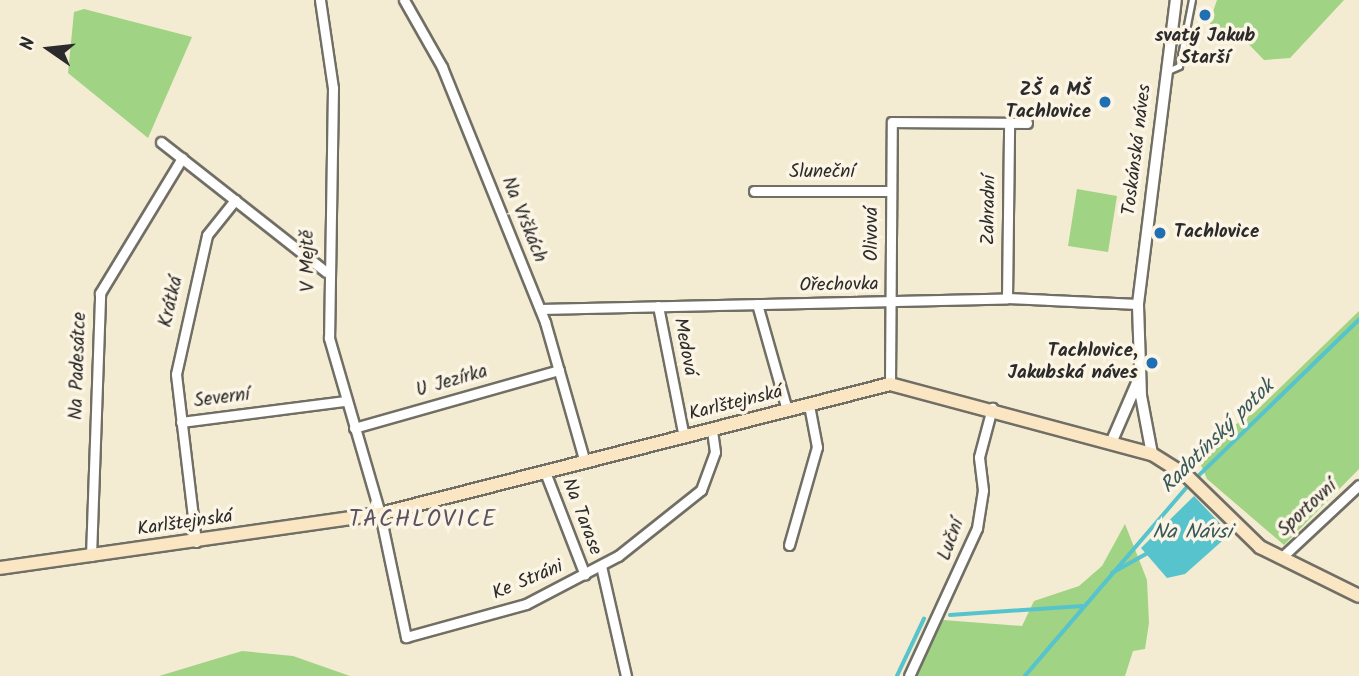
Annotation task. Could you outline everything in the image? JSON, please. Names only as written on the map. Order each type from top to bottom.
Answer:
[{"type":"main road","name":"Karlštejnská","points":[[0,568],[380,514],[890,384],[992,408],[1153,454],[1187,476],[1260,547],[1359,596]]},
{"type":"street","name":"V Mejtě","points":[[320,0],[333,88],[326,272],[329,338],[344,401],[380,514]]},
{"type":"street","name":"Na Vrškách","points":[[404,0],[442,68],[540,309],[585,462]]},
{"type":"street","name":"Toskánská náves","points":[[1153,454],[1140,376],[1138,304],[1176,0]]},
{"type":"street","name":"Olivová","points":[[890,384],[891,126],[908,117],[1009,122]]},
{"type":"street","points":[[1009,122],[1027,123]]},
{"type":"street","name":"Zahradní","points":[[1007,298],[1009,122]]},
{"type":"street","points":[[161,142],[326,272]]},
{"type":"street","name":"Na Padesátce","points":[[91,556],[100,293],[182,158]]},
{"type":"street","name":"Sluneční","points":[[754,191],[890,191]]},
{"type":"street","name":"Krátká","points":[[181,422],[176,374],[187,308],[207,235],[235,200]]},
{"type":"street","name":"Ořechovka","points":[[540,309],[1007,298],[1138,304]]},
{"type":"street","points":[[757,304],[787,410]]},
{"type":"street","name":"Medová","points":[[658,306],[684,437]]},
{"type":"street","name":"U Jezírka","points":[[354,428],[559,370]]},
{"type":"street","points":[[1111,443],[1140,376]]},
{"type":"street","name":"Severní","points":[[196,542],[181,422],[344,401]]},
{"type":"street","points":[[789,545],[817,447],[809,405]]},
{"type":"street","name":"Luční","points":[[909,676],[977,528],[983,490],[979,457],[992,408]]},
{"type":"street","name":"Ke Stráni","points":[[380,514],[406,637],[526,604],[601,565],[701,490],[715,452],[712,430]]},
{"type":"street","name":"Na Tarase","points":[[545,472],[584,575]]},
{"type":"street","name":"Sportovní","points":[[1282,557],[1359,485]]},
{"type":"street","points":[[601,565],[626,676]]},
{"type":"lane","points":[[1165,72],[1179,66],[1192,0]]},
{"type":"green space","points":[[1217,0],[1344,0],[1290,58],[1264,60],[1231,26],[1221,30],[1209,23]]},
{"type":"green space","points":[[84,9],[192,37],[148,138],[68,73],[74,12]]},
{"type":"green space","points":[[1077,189],[1117,196],[1108,252],[1068,246]]},
{"type":"green space","points":[[1359,311],[1359,469],[1284,545],[1207,479],[1195,451],[1255,412]]},
{"type":"green space","points":[[1125,524],[1147,580],[1149,623],[1145,649],[1133,651],[1125,676],[914,676],[943,620],[1022,626],[1034,601],[1079,586],[1102,566]]},
{"type":"green space","points":[[242,651],[293,656],[350,676],[159,676]]},
{"type":"water","name":"Na Návsi","points":[[1194,496],[1230,534],[1185,574],[1167,578],[1141,548]]},
{"type":"waterway","name":"Radotínský potok","points":[[1025,676],[1187,487],[1359,320]]},
{"type":"waterway","points":[[1112,573],[1148,553]]},
{"type":"waterway","points":[[950,615],[1083,606]]},
{"type":"waterway","points":[[897,676],[924,619]]},
{"type":"place","name":"svatý Jakub Starší","points":[[1205,15]]},
{"type":"place","name":"ZŠ a MŠ Tachlovice","points":[[1105,102]]},
{"type":"place","name":"Tachlovice","points":[[1160,233]]},
{"type":"place","name":"Tachlovice, Jakubská náves","points":[[1152,363]]},
{"type":"district","name":"TACHLOVICE","points":[[423,520]]}]
